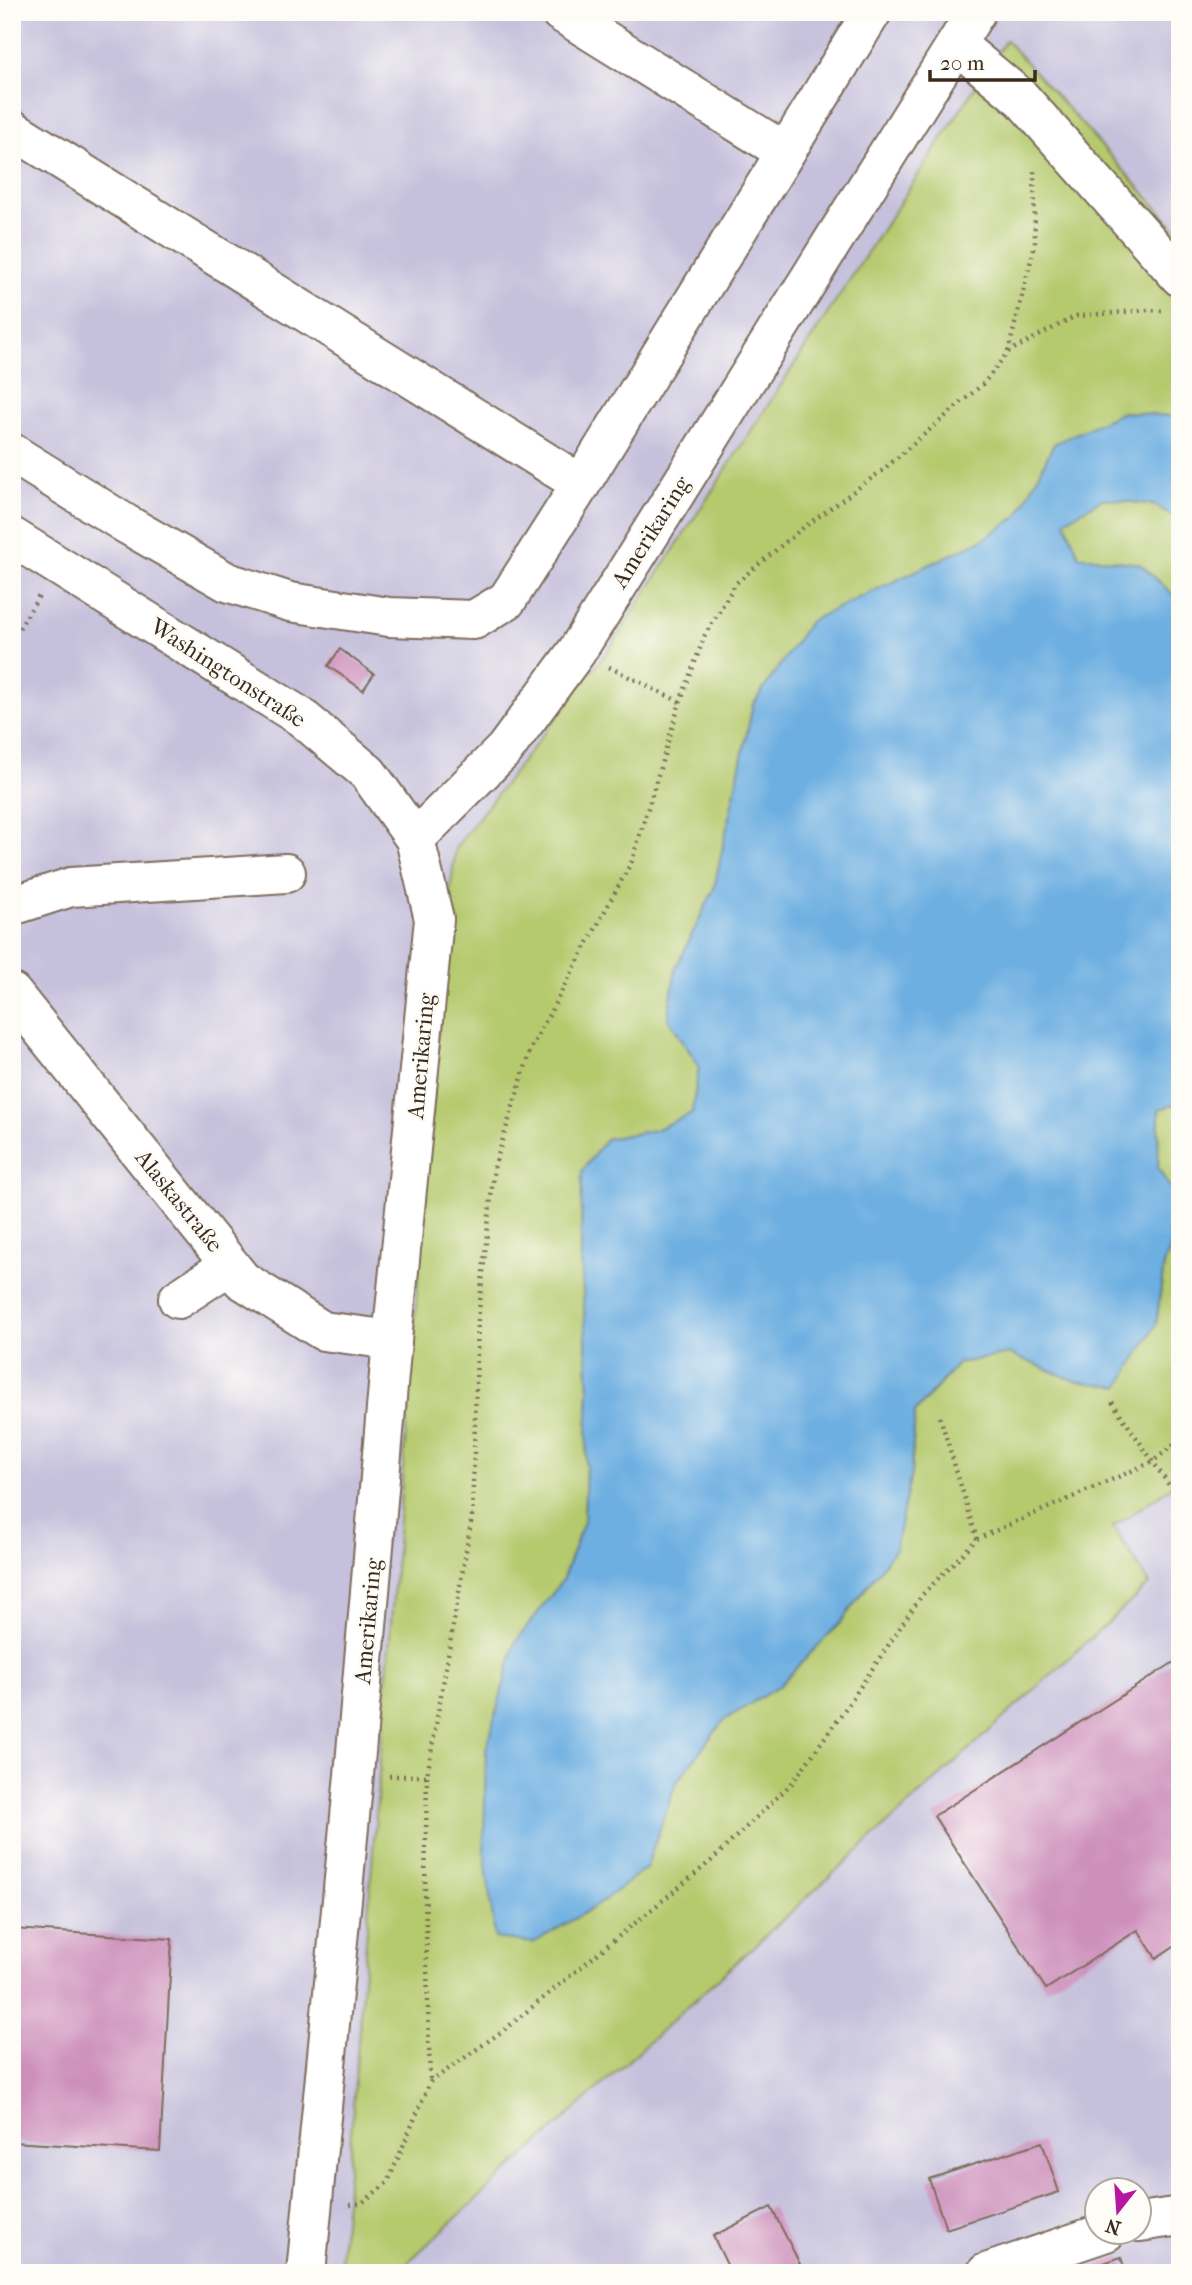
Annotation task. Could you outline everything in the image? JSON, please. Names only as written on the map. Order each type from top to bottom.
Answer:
[{"type":"street","points":[[560,12],[785,152]]},
{"type":"street","points":[[12,453],[126,524],[228,582],[290,602],[389,617],[474,620],[507,600],[872,12]]},
{"type":"street","name":"Amerikaring","points":[[306,2273],[433,919],[415,839],[505,749],[577,651],[976,12]]},
{"type":"street","points":[[957,45],[1022,99],[1175,294]]},
{"type":"street","points":[[12,129],[581,484]]},
{"type":"street","name":"Washingtonstraße","points":[[12,537],[301,717],[368,773],[415,839]]},
{"type":"street","points":[[12,906],[71,887],[286,873]]},
{"type":"street","name":"Alaskastraße","points":[[12,993],[242,1280],[323,1331],[392,1340]]},
{"type":"street","points":[[178,1299],[230,1265]]},
{"type":"street","points":[[1154,2220],[1180,2216]]},
{"type":"street","points":[[986,2273],[1084,2240]]},
{"type":"path","points":[[312,2212],[362,2203],[388,2182],[430,2082],[425,1890],[427,1776],[472,1517],[478,1320],[494,1168],[531,1048],[632,861],[680,702],[705,635],[736,583],[799,531],[883,470],[984,383],[1008,352],[1035,244],[1033,156]]},
{"type":"path","points":[[1008,352],[1076,316],[1149,310],[1175,294]]},
{"type":"path","points":[[12,640],[57,565]]},
{"type":"path","points":[[577,651],[680,702]]},
{"type":"path","points":[[1112,1402],[1180,1501]]},
{"type":"path","points":[[940,1417],[977,1539]]},
{"type":"path","points":[[430,2082],[504,2030],[711,1861],[793,1782],[922,1595],[977,1539],[1152,1462],[1180,1440]]},
{"type":"path","points":[[354,1775],[427,1776]]},
{"type":"shaded area","points":[[12,12],[1180,12],[1180,233],[1007,40],[607,652],[456,847],[340,2273],[12,2273]]},
{"type":"shaded area","points":[[1180,1481],[1180,2273],[396,2273],[1149,1584],[1113,1527]]},
{"type":"green space","points":[[1006,40],[1180,233],[1180,417],[1123,412],[1054,444],[1018,516],[982,540],[810,621],[753,705],[714,889],[676,968],[668,1018],[699,1066],[692,1113],[655,1130],[606,1139],[582,1171],[581,1258],[589,1389],[584,1521],[562,1581],[515,1643],[533,1942],[596,1906],[646,1868],[676,1783],[723,1720],[779,1686],[911,1474],[915,1412],[959,1363],[1010,1354],[1076,1381],[1156,1325],[1164,1265],[1180,1222],[1180,1481],[1113,1527],[1150,1584],[396,2273],[340,2273],[446,921],[456,847],[607,652]]},
{"type":"green space","points":[[1104,498],[1154,505],[1180,520],[1180,601],[1140,564],[1079,556],[1065,521]]},
{"type":"green space","points":[[1180,1103],[1180,1204],[1158,1168],[1159,1109]]},
{"type":"water","points":[[1123,412],[1180,417],[1180,520],[1154,505],[1104,498],[1065,521],[1079,556],[1140,564],[1180,601],[1180,1103],[1159,1109],[1158,1168],[1180,1204],[1180,1222],[1164,1265],[1156,1325],[1119,1387],[1076,1381],[1010,1354],[958,1363],[915,1412],[911,1474],[895,1549],[840,1623],[779,1686],[723,1721],[676,1783],[646,1868],[596,1906],[533,1943],[495,1938],[484,1847],[486,1750],[515,1643],[562,1581],[584,1521],[589,1389],[581,1258],[582,1171],[606,1139],[655,1130],[692,1113],[699,1066],[668,1018],[676,968],[714,889],[753,705],[810,621],[982,540],[1018,516],[1054,444]]},
{"type":"building","points":[[340,649],[374,674],[363,690],[328,666]]},
{"type":"building","points":[[1174,1662],[1180,1671],[1180,1942],[1156,1958],[1138,1930],[1046,1989],[934,1816]]},
{"type":"building","points":[[12,1929],[172,1939],[160,2151],[12,2142]]},
{"type":"building","points":[[1042,2142],[1059,2192],[946,2229],[929,2179]]},
{"type":"building","points":[[771,2207],[800,2264],[783,2273],[731,2273],[713,2236]]},
{"type":"building","points":[[1121,2257],[1126,2273],[1084,2273],[1083,2270]]}]
